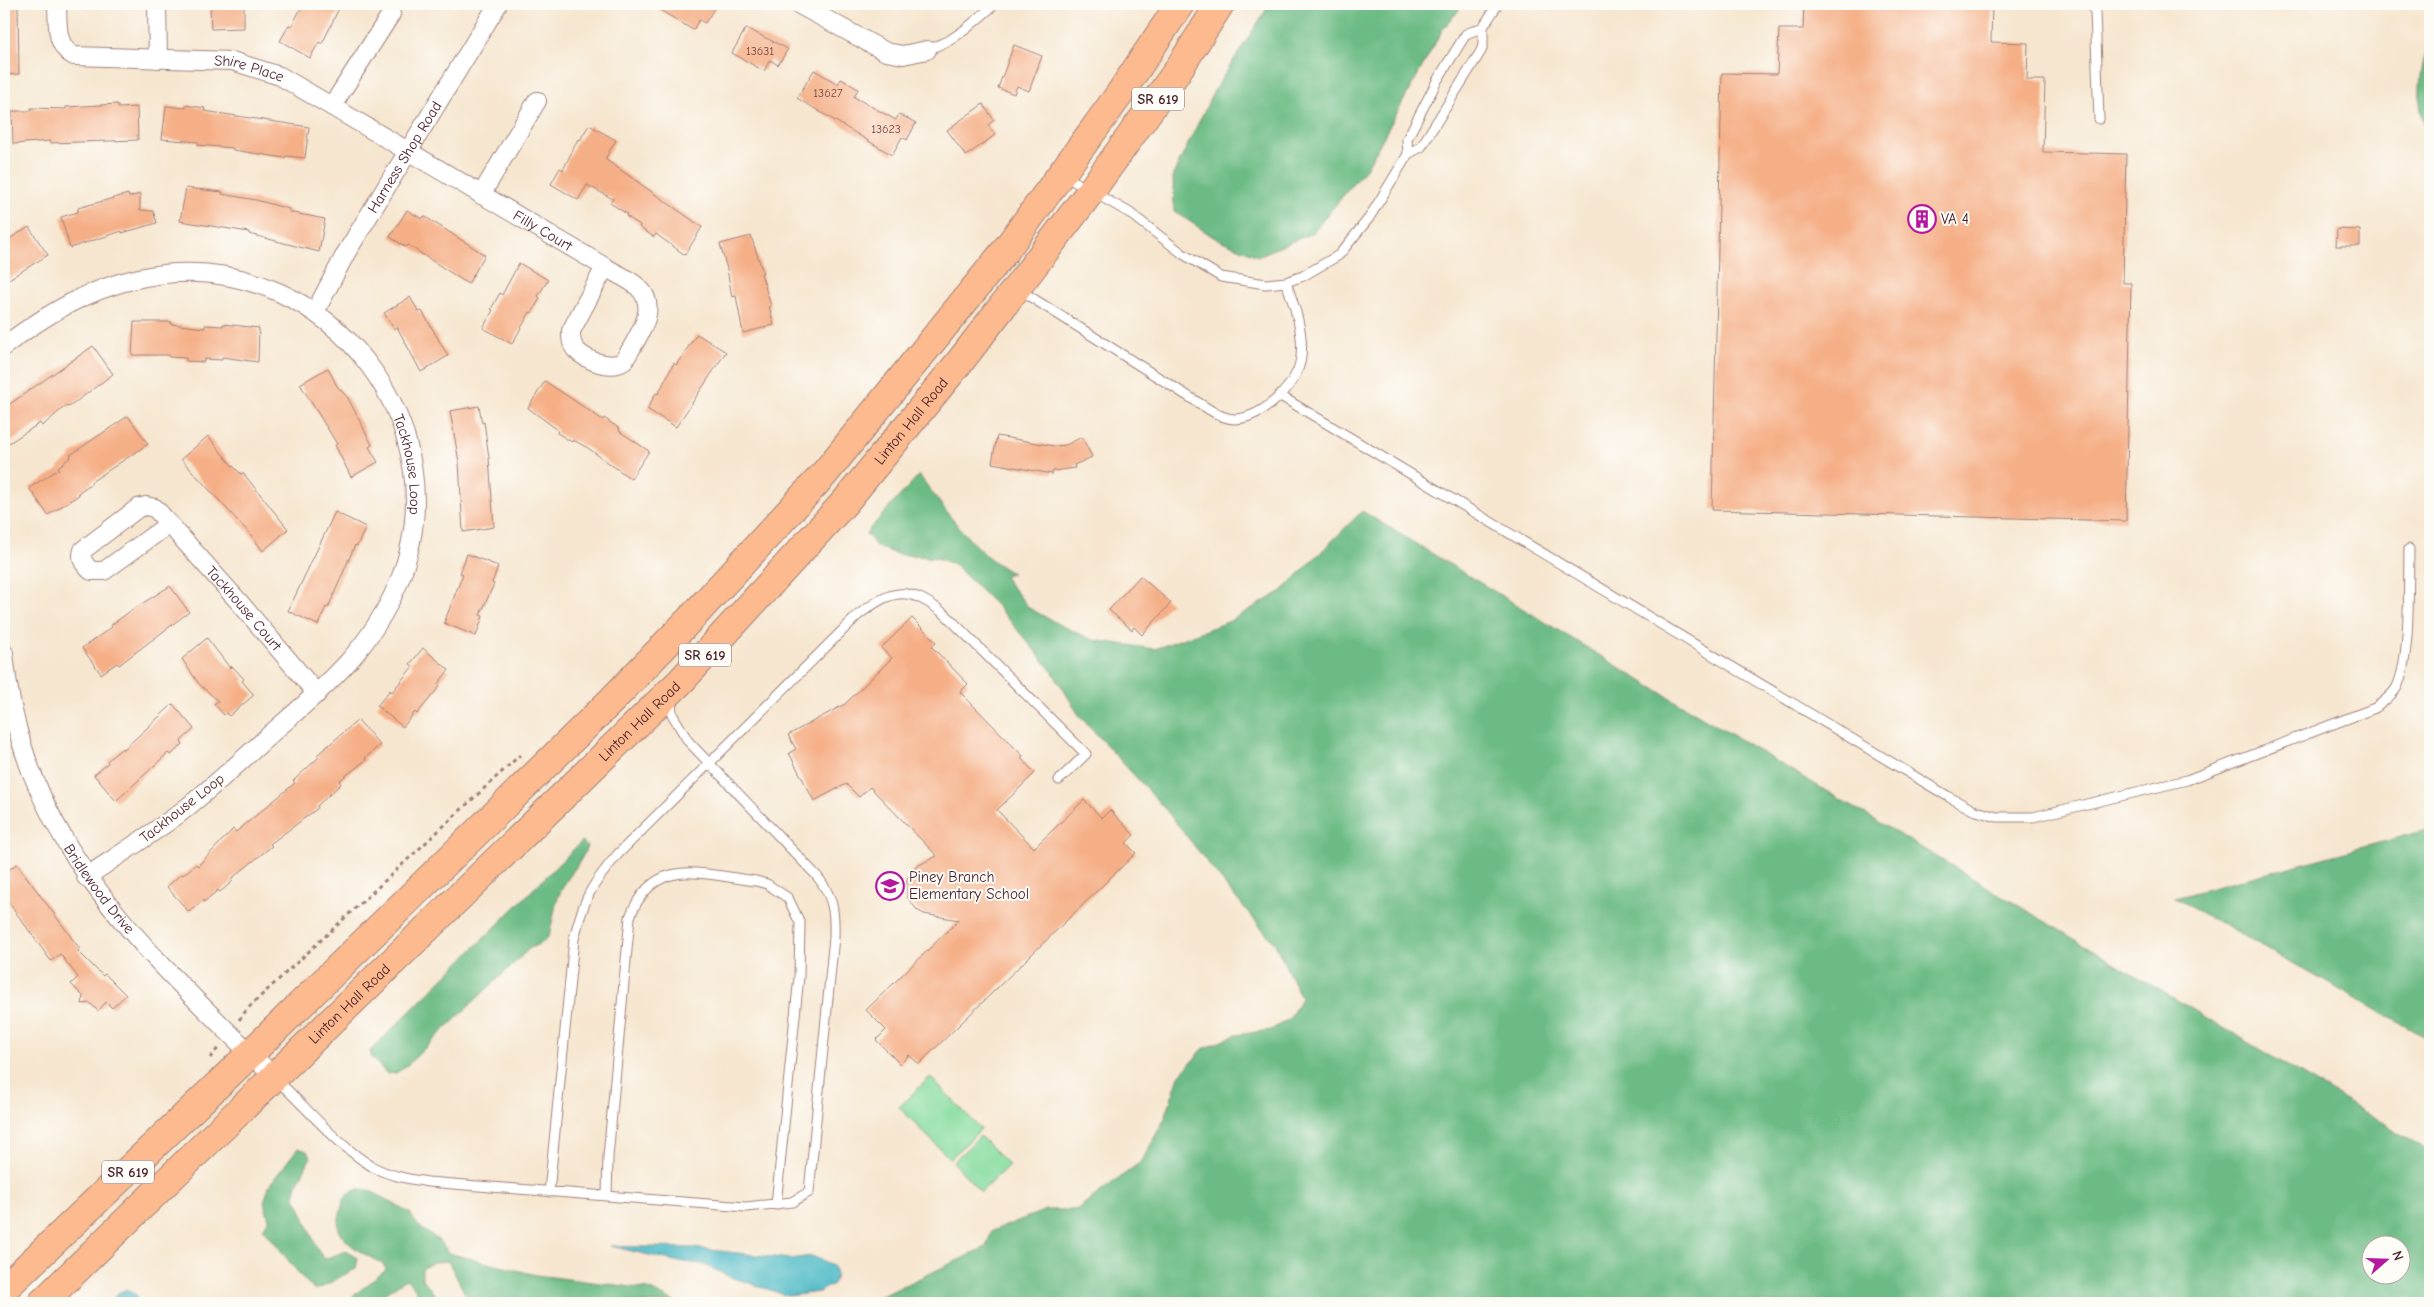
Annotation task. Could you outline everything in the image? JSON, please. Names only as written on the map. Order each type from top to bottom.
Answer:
[{"type":"main road","name":"SR 619","points":[[4,1289],[250,1054],[612,700],[696,613],[825,473],[1005,251],[1119,95],[1180,4]]},
{"type":"main road","name":"Linton Hall Road","points":[[42,1303],[672,689],[845,502],[1018,288],[1092,191],[1176,73],[1220,4]]},
{"type":"street","name":"Shire Place","points":[[56,4],[59,41],[65,51],[74,56],[232,62],[259,68],[280,76],[407,151]]},
{"type":"street","points":[[157,4],[158,59]]},
{"type":"street","name":"Harness Shop Road","points":[[315,312],[346,253],[498,4]]},
{"type":"street","points":[[798,4],[886,52],[904,56],[927,50]]},
{"type":"street","points":[[332,106],[391,14]]},
{"type":"street","points":[[481,195],[537,101]]},
{"type":"street","name":"Filly Court","points":[[407,151],[637,286],[645,294],[648,305],[647,317],[624,361],[618,365],[610,366],[583,355],[571,341],[571,331],[605,268]]},
{"type":"street","name":"Tackhouse Loop","points":[[4,346],[40,319],[75,299],[107,286],[167,274],[210,275],[260,284],[288,296],[315,312],[353,345],[382,382],[396,410],[408,450],[414,506],[407,556],[386,609],[371,634],[349,664],[176,816],[86,877]]},
{"type":"street","name":"Tackhouse Court","points":[[169,524],[104,571],[91,571],[83,563],[81,557],[83,550],[138,508],[146,506],[155,508],[169,524],[317,694]]},
{"type":"street","name":"Bridlewood Drive","points":[[4,662],[13,715],[26,758],[42,800],[86,877],[135,938],[274,1077]]},
{"type":"lane","points":[[927,50],[950,40],[995,4]]},
{"type":"lane","points":[[1408,154],[1407,139],[1438,79],[1466,34],[1483,27],[1498,4]]},
{"type":"lane","points":[[2092,4],[2100,119]]},
{"type":"lane","points":[[1062,175],[1130,213],[1183,254],[1221,277],[1266,284],[1286,282],[1303,276],[1339,254],[1370,218],[1408,154],[1421,147],[1472,66],[1484,45],[1483,27]]},
{"type":"lane","points":[[1018,288],[1222,417],[1233,419],[1253,415],[1279,394],[1298,370],[1301,357],[1296,310],[1286,282]]},
{"type":"lane","points":[[1279,394],[1949,797],[1974,810],[1997,817],[2034,817],[2187,780],[2375,708],[2389,698],[2396,688],[2402,672],[2405,654],[2409,549]]},
{"type":"lane","points":[[549,1192],[574,939],[582,906],[594,882],[618,854],[857,616],[873,604],[899,593],[921,597],[946,615],[1086,754],[1059,780]]},
{"type":"lane","points":[[274,1077],[350,1150],[381,1170],[396,1176],[428,1182],[746,1207],[776,1205],[802,1198],[809,1192],[835,919],[832,900],[827,888],[688,741],[672,714],[672,689]]},
{"type":"lane","points":[[607,1196],[610,1138],[630,917],[636,900],[651,884],[662,877],[679,872],[767,884],[788,898],[800,923],[798,976],[776,1205]]},
{"type":"path","points":[[248,1008],[525,750]]},
{"type":"green space","points":[[1270,4],[1464,4],[1443,29],[1367,167],[1312,233],[1258,256],[1215,238],[1174,211],[1173,175],[1214,91]]},
{"type":"green space","points":[[2430,44],[2430,135],[2422,115],[2420,90],[2423,64]]},
{"type":"green space","points":[[919,475],[972,542],[997,564],[1012,573],[1004,577],[1029,608],[1093,640],[1155,649],[1230,621],[1282,591],[1362,511],[1645,683],[2430,1151],[2430,1303],[867,1303],[986,1247],[992,1231],[1046,1210],[1076,1210],[1142,1161],[1165,1118],[1179,1076],[1203,1049],[1236,1035],[1271,1030],[1290,1018],[1301,998],[1275,944],[1166,810],[1079,715],[1052,671],[999,608],[954,564],[937,558],[897,554],[877,547],[866,533]]},
{"type":"green space","points":[[2430,829],[2430,1040],[2175,898],[2412,834]]},
{"type":"green space","points":[[582,841],[587,846],[585,852],[560,893],[546,940],[530,948],[404,1068],[396,1073],[387,1074],[372,1058],[370,1051]]},
{"type":"green space","points":[[930,1077],[981,1129],[950,1159],[899,1107]]},
{"type":"green space","points":[[980,1136],[1009,1165],[981,1192],[953,1162]]},
{"type":"green space","points":[[298,1148],[307,1151],[311,1157],[297,1184],[294,1196],[320,1252],[324,1259],[347,1251],[358,1258],[356,1269],[315,1290],[301,1276],[263,1229],[269,1219],[264,1202],[270,1184]]},
{"type":"green space","points":[[360,1189],[369,1190],[410,1213],[413,1220],[440,1242],[448,1253],[536,1275],[648,1289],[677,1303],[470,1303],[448,1261],[433,1262],[422,1269],[422,1279],[442,1303],[421,1303],[415,1288],[406,1279],[378,1298],[355,1300],[353,1296],[386,1270],[384,1265],[349,1244],[340,1232],[338,1223],[345,1199],[350,1193]]},
{"type":"water","points":[[610,1246],[693,1248],[790,1259],[812,1256],[833,1265],[836,1274],[833,1284],[819,1292],[788,1296],[728,1276],[703,1264],[675,1261]]},
{"type":"water","points":[[127,1289],[137,1296],[139,1303],[108,1303],[118,1293]]},
{"type":"building","points":[[4,4],[18,4],[19,74],[4,75]]},
{"type":"building","points":[[210,4],[244,4],[244,28],[211,29]]},
{"type":"building","points":[[303,4],[341,4],[322,44],[319,42],[310,58],[280,41],[289,25],[292,26]]},
{"type":"building","points":[[650,4],[717,4],[705,23],[699,20],[693,30]]},
{"type":"building","name":"VA 4","points":[[1804,4],[1992,4],[1991,42],[2028,43],[2027,80],[2045,80],[2043,152],[2126,154],[2123,283],[2131,283],[2126,521],[1712,510],[1722,73],[1777,74],[1779,29],[1803,29]]},
{"type":"building","points":[[746,28],[788,49],[778,65],[770,60],[764,71],[732,53]]},
{"type":"building","points":[[1014,45],[1042,56],[1029,91],[1017,86],[1014,94],[998,88]]},
{"type":"building","points":[[814,70],[838,84],[841,79],[858,89],[854,97],[896,120],[899,114],[916,123],[907,140],[902,137],[892,155],[797,98]]},
{"type":"building","points":[[118,104],[118,108],[137,107],[138,140],[50,143],[50,141],[13,144],[12,111],[31,111],[31,108],[66,109],[66,107]]},
{"type":"building","points":[[983,104],[994,120],[988,125],[995,135],[966,156],[947,130]]},
{"type":"building","points":[[186,105],[205,108],[204,111],[309,127],[305,158],[286,156],[285,158],[233,150],[233,148],[198,145],[198,142],[162,139],[166,106],[186,108]]},
{"type":"building","points":[[589,125],[616,140],[605,159],[702,227],[685,255],[656,234],[654,237],[639,227],[640,225],[626,216],[627,214],[610,203],[613,199],[587,185],[578,200],[551,184],[560,168],[563,170],[578,139],[580,140]]},
{"type":"building","points":[[186,188],[223,192],[222,194],[256,200],[289,209],[289,212],[325,219],[319,252],[249,234],[249,232],[180,221]]},
{"type":"building","points":[[128,194],[129,197],[140,194],[140,210],[153,211],[157,223],[122,233],[122,231],[70,248],[61,217],[78,212],[78,208]]},
{"type":"building","points":[[407,210],[422,219],[424,216],[485,255],[468,284],[408,245],[406,247],[390,237]]},
{"type":"building","points":[[29,227],[48,255],[4,282],[4,242]]},
{"type":"building","points":[[2337,229],[2360,230],[2360,246],[2336,246]]},
{"type":"building","points":[[751,236],[763,273],[761,273],[771,306],[769,306],[774,325],[743,333],[736,296],[732,297],[720,244]]},
{"type":"building","points":[[519,263],[548,280],[538,296],[540,298],[532,313],[530,312],[512,344],[483,328],[493,310],[491,309],[500,293],[502,295]]},
{"type":"building","points":[[410,297],[419,312],[422,311],[448,356],[421,372],[397,327],[394,329],[384,313]]},
{"type":"building","points":[[134,322],[172,322],[171,324],[205,328],[205,325],[223,326],[223,324],[259,328],[258,362],[222,357],[222,360],[204,359],[204,362],[186,361],[186,358],[169,357],[169,355],[132,355]]},
{"type":"building","points":[[697,334],[726,352],[676,427],[647,409],[656,393],[658,394],[674,363],[676,365]]},
{"type":"building","points":[[93,346],[113,374],[69,407],[67,405],[42,426],[40,423],[9,443],[4,435],[4,408]]},
{"type":"building","points":[[328,368],[337,386],[348,398],[372,445],[369,447],[378,462],[351,477],[335,445],[337,444],[300,384]]},
{"type":"building","points":[[545,381],[603,420],[604,418],[620,429],[619,431],[649,451],[631,479],[588,448],[573,440],[572,442],[557,433],[558,430],[528,408]]},
{"type":"building","points":[[479,406],[482,423],[484,422],[489,458],[494,527],[463,532],[459,462],[450,411]]},
{"type":"building","points":[[128,416],[148,444],[91,482],[78,493],[79,495],[48,515],[29,488],[59,469],[58,467],[71,457],[70,455]]},
{"type":"building","points":[[208,436],[229,462],[241,474],[243,473],[288,529],[263,551],[251,535],[181,459]]},
{"type":"building","points":[[997,436],[1054,446],[1066,445],[1082,437],[1092,457],[1074,465],[1075,468],[1053,471],[1052,474],[992,463]]},
{"type":"building","points":[[335,512],[366,527],[357,546],[355,545],[328,608],[326,607],[318,625],[288,611]]},
{"type":"building","points":[[467,554],[498,566],[492,583],[494,584],[480,615],[483,616],[476,636],[444,623],[463,574],[460,573]]},
{"type":"building","points":[[1140,576],[1171,603],[1142,635],[1134,627],[1132,630],[1109,610]]},
{"type":"building","points":[[170,586],[189,612],[119,665],[117,663],[101,674],[82,648],[132,610]]},
{"type":"building","points":[[912,618],[936,642],[932,647],[968,684],[960,692],[1023,756],[1021,758],[1035,773],[997,810],[1034,848],[1084,800],[1102,818],[1110,810],[1134,835],[1126,843],[1136,853],[919,1064],[909,1055],[900,1064],[876,1040],[886,1030],[866,1010],[959,920],[924,914],[917,910],[907,897],[907,879],[911,872],[917,866],[937,856],[870,787],[859,797],[846,784],[814,801],[789,753],[796,749],[788,735],[845,704],[892,658],[881,648]]},
{"type":"building","points":[[207,638],[230,668],[232,666],[244,679],[242,681],[254,695],[229,716],[226,713],[224,715],[214,704],[218,701],[199,684],[182,659]]},
{"type":"building","points":[[423,648],[449,670],[438,684],[440,686],[417,714],[415,712],[403,727],[377,706],[390,690],[392,692],[413,666],[410,664]]},
{"type":"building","points":[[173,704],[194,729],[181,741],[183,744],[171,755],[168,753],[116,801],[94,775],[108,763],[107,761],[122,748],[123,750]]},
{"type":"building","points":[[358,720],[380,745],[365,758],[366,760],[339,781],[341,784],[317,806],[318,808],[270,844],[272,846],[231,879],[233,881],[220,892],[218,890],[189,912],[167,887],[181,874],[183,875],[196,864],[198,866],[233,829],[236,832],[295,783],[293,781],[319,757],[317,755]]},
{"type":"building","points":[[17,864],[80,949],[78,951],[103,976],[105,974],[126,995],[112,1008],[106,1002],[98,1011],[90,1003],[82,1004],[83,996],[71,984],[78,977],[60,954],[51,961],[4,896],[4,873]]},
{"type":"place","name":"VA 4","points":[[1922,219]]},
{"type":"place","name":"Piney Branch Elementary School","points":[[890,886]]}]
